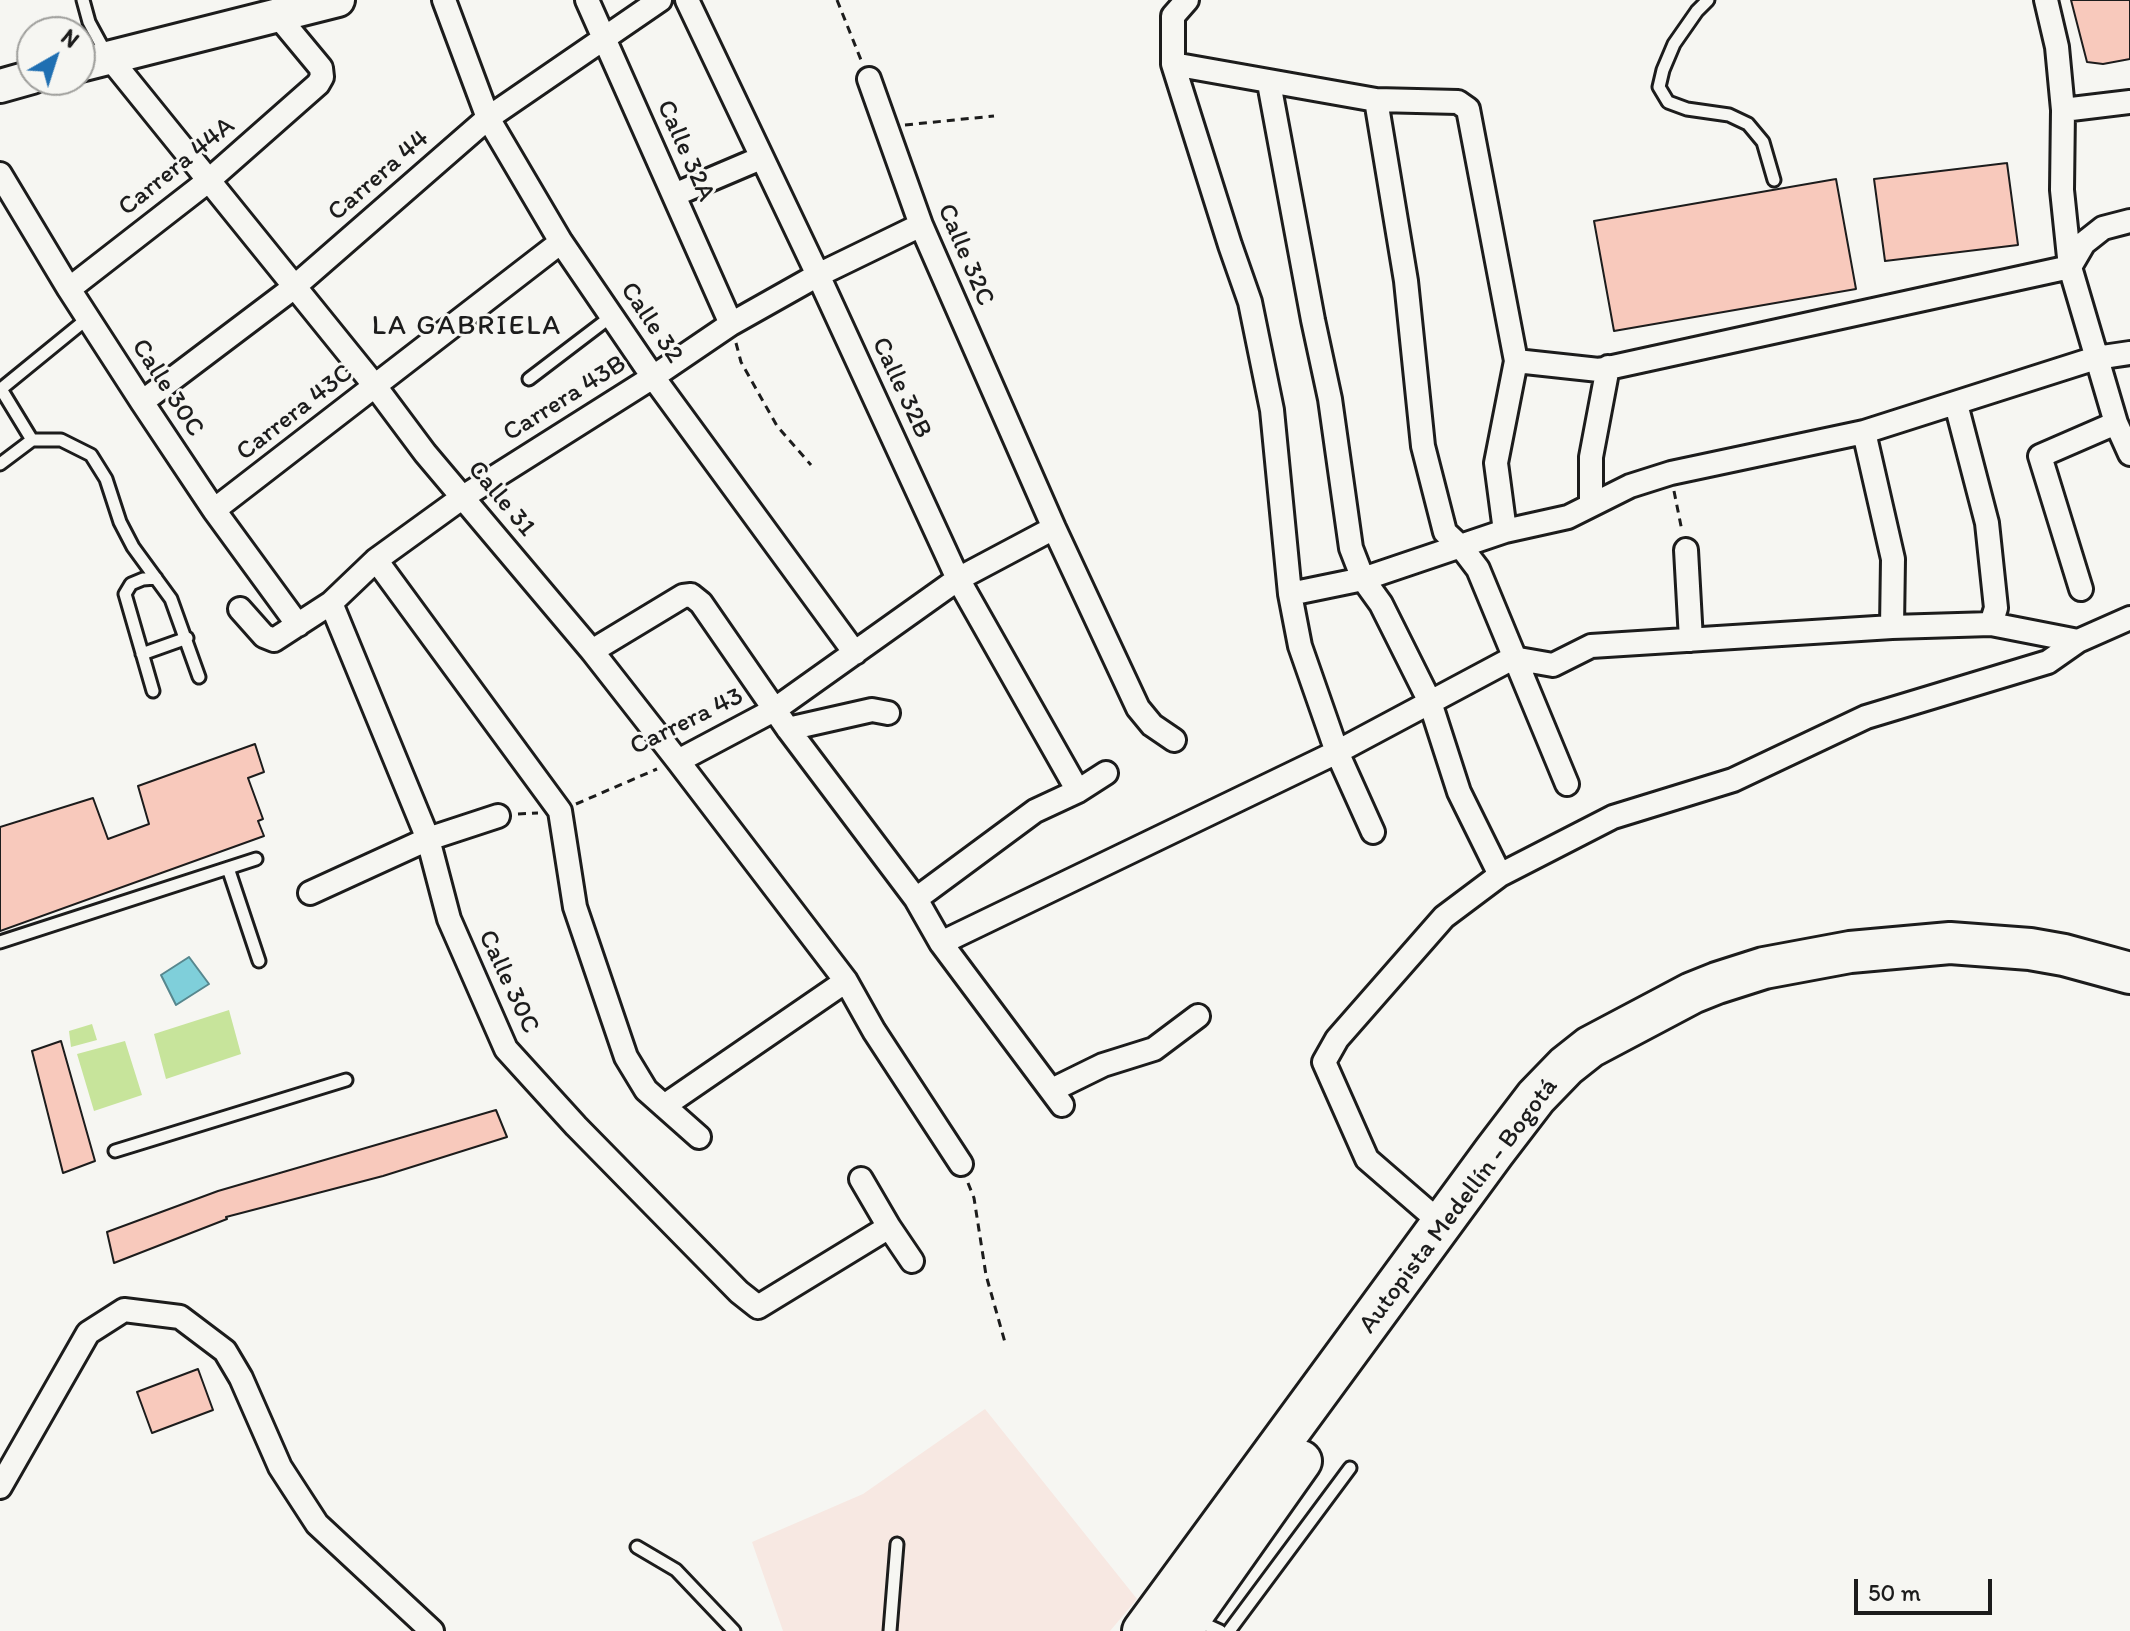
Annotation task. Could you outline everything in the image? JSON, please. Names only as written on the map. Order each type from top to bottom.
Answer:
[{"type":"highway","name":"Autopista Medellín - Bogotá","points":[[1143,1631],[1528,1108],[1566,1066],[1590,1047],[1717,983],[1764,968],[1850,952],[1950,943],[2030,949],[2130,973]]},
{"type":"highway","name":"Autopista Medellín - Bogotá","points":[[1197,1627],[1533,1135],[1566,1097],[1605,1062],[1717,1005],[1793,981],[1866,968],[1946,962],[1999,964],[2073,976],[2130,992]]},
{"type":"main road","points":[[96,60],[338,0]]},
{"type":"street","name":"Calle 32","points":[[444,0],[488,118],[561,242],[653,377],[855,653]]},
{"type":"street","name":"Calle 32A","points":[[587,0],[731,324]]},
{"type":"street","name":"Carrera 44","points":[[142,402],[293,288],[488,118],[660,0]]},
{"type":"street","name":"Calle 32B","points":[[687,0],[958,579],[1078,791]]},
{"type":"street","points":[[1187,0],[1173,16],[1173,64],[1250,302],[1272,410],[1290,594],[1300,646],[1337,752],[1373,832]]},
{"type":"street","points":[[2046,0],[2057,47],[2063,110],[2062,190],[2070,267],[2116,423],[2130,454]]},
{"type":"street","name":"Carrera 44A","points":[[69,289],[208,181],[318,84],[322,77],[321,68],[277,15]]},
{"type":"street","name":"Calle 31","points":[[96,63],[208,181],[375,386],[425,453],[592,651],[846,981],[874,1031],[961,1164]]},
{"type":"street","points":[[1173,64],[1376,100],[1458,102],[1468,109],[1516,361],[1496,463],[1505,531]]},
{"type":"street","name":"Calle 32C","points":[[869,79],[921,225],[1054,528],[1138,708],[1152,725],[1174,740]]},
{"type":"street","points":[[1269,83],[1330,399],[1351,548],[1363,579],[1381,604],[1430,702],[1459,792],[1500,875]]},
{"type":"street","points":[[1376,100],[1406,281],[1423,446],[1445,532],[1478,569],[1567,784]]},
{"type":"street","points":[[2063,110],[2130,102]]},
{"type":"street","points":[[674,195],[761,158]]},
{"type":"street","name":"Calle 30C","points":[[0,174],[142,402],[214,510],[298,625]]},
{"type":"street","points":[[1516,361],[1599,370],[2070,267],[2084,243],[2103,228],[2130,221]]},
{"type":"street","name":"Carrera 43B","points":[[240,609],[268,640],[274,640],[331,603],[376,560],[463,497],[731,324],[818,275],[921,225]]},
{"type":"street","name":"Carrera 43C","points":[[214,510],[561,242]]},
{"type":"street","points":[[1290,594],[1363,579],[1505,531],[1568,517],[1630,486],[1671,473],[1864,432],[2096,358],[2130,353]]},
{"type":"street","points":[[1591,505],[1591,457],[1608,367]]},
{"type":"street","points":[[1956,404],[1987,523],[1996,608],[1991,624]]},
{"type":"street","points":[[2081,589],[2040,456],[2116,423]]},
{"type":"street","points":[[1864,432],[1893,559],[1892,627]]},
{"type":"street","name":"Carrera 43","points":[[678,761],[774,710],[958,579],[1054,528]]},
{"type":"street","points":[[1686,550],[1691,640]]},
{"type":"street","points":[[376,560],[560,811],[575,907],[626,1057],[646,1090],[699,1137]]},
{"type":"street","points":[[592,651],[683,596],[691,595],[701,603],[774,710],[916,899],[941,943],[1057,1098],[1103,1065],[1154,1049],[1198,1016]]},
{"type":"street","name":"Calle 30C","points":[[331,603],[428,839],[449,919],[506,1049],[576,1126],[739,1292],[758,1307],[889,1227]]},
{"type":"street","points":[[1442,1224],[1367,1159],[1324,1062],[1337,1039],[1444,917],[1500,875],[1613,817],[1733,780],[1866,717],[2048,662],[2078,641],[2130,618]]},
{"type":"street","points":[[941,943],[1337,752],[1513,658],[1553,665],[1591,646],[1892,627],[1991,624],[2078,641]]},
{"type":"street","points":[[788,729],[872,710],[888,713]]},
{"type":"street","points":[[916,899],[1035,811],[1078,791],[1106,773]]},
{"type":"street","points":[[310,893],[428,839],[498,816]]},
{"type":"street","points":[[664,1106],[846,981]]},
{"type":"street","points":[[861,1179],[912,1261]]},
{"type":"street","points":[[0,1487],[88,1333],[124,1310],[180,1317],[225,1351],[241,1378],[280,1467],[317,1524],[425,1629]]},
{"type":"lane","points":[[1708,0],[1674,44],[1659,87],[1668,102],[1729,115],[1748,124],[1763,142],[1774,180]]},
{"type":"lane","points":[[529,379],[613,315]]},
{"type":"lane","points":[[32,440],[0,389],[88,318]]},
{"type":"lane","points":[[0,464],[32,440],[61,440],[91,455],[106,479],[120,522],[133,547],[171,599],[199,677]]},
{"type":"lane","points":[[153,691],[125,594],[131,584],[156,578]]},
{"type":"lane","points":[[142,654],[187,638]]},
{"type":"lane","points":[[0,942],[256,859]]},
{"type":"lane","points":[[228,868],[259,961]]},
{"type":"lane","points":[[115,1151],[346,1080]]},
{"type":"lane","points":[[1229,1631],[1350,1468]]},
{"type":"lane","points":[[890,1631],[897,1544]]},
{"type":"lane","points":[[637,1547],[676,1570],[734,1631]]},
{"type":"path","points":[[837,0],[869,79]]},
{"type":"path","points":[[885,127],[994,116]]},
{"type":"path","points":[[731,324],[741,362],[777,426],[811,465]]},
{"type":"path","points":[[1671,473],[1686,550]]},
{"type":"path","name":"Carrera 43","points":[[498,816],[560,811],[678,761]]},
{"type":"path","points":[[961,1164],[974,1198],[986,1275],[1006,1346]]},
{"type":"shaded area","points":[[985,1409],[1137,1599],[1110,1631],[783,1631],[752,1542],[863,1494]]},
{"type":"green space","points":[[229,1010],[241,1054],[166,1079],[154,1034]]},
{"type":"green space","points":[[92,1024],[97,1040],[71,1047],[69,1031]]},
{"type":"green space","points":[[125,1041],[142,1095],[94,1111],[77,1054]]},
{"type":"water","points":[[189,957],[209,984],[176,1005],[161,975]]},
{"type":"building","points":[[2071,0],[2130,0],[2130,59],[2103,64],[2087,62]]},
{"type":"building","points":[[2007,163],[2018,245],[1885,261],[1874,179]]},
{"type":"building","points":[[1836,179],[1856,289],[1614,331],[1594,221]]},
{"type":"building","points":[[255,744],[264,772],[248,778],[263,819],[258,821],[264,836],[0,931],[0,827],[93,798],[108,839],[149,824],[138,786]]},
{"type":"building","points":[[61,1041],[95,1161],[63,1173],[32,1051]]},
{"type":"building","points":[[496,1110],[507,1137],[383,1176],[226,1217],[114,1263],[107,1232],[218,1191]]},
{"type":"building","points":[[198,1369],[213,1410],[152,1433],[137,1392]]},
{"type":"district","name":"LA GABRIELA","points":[[467,327]]}]
